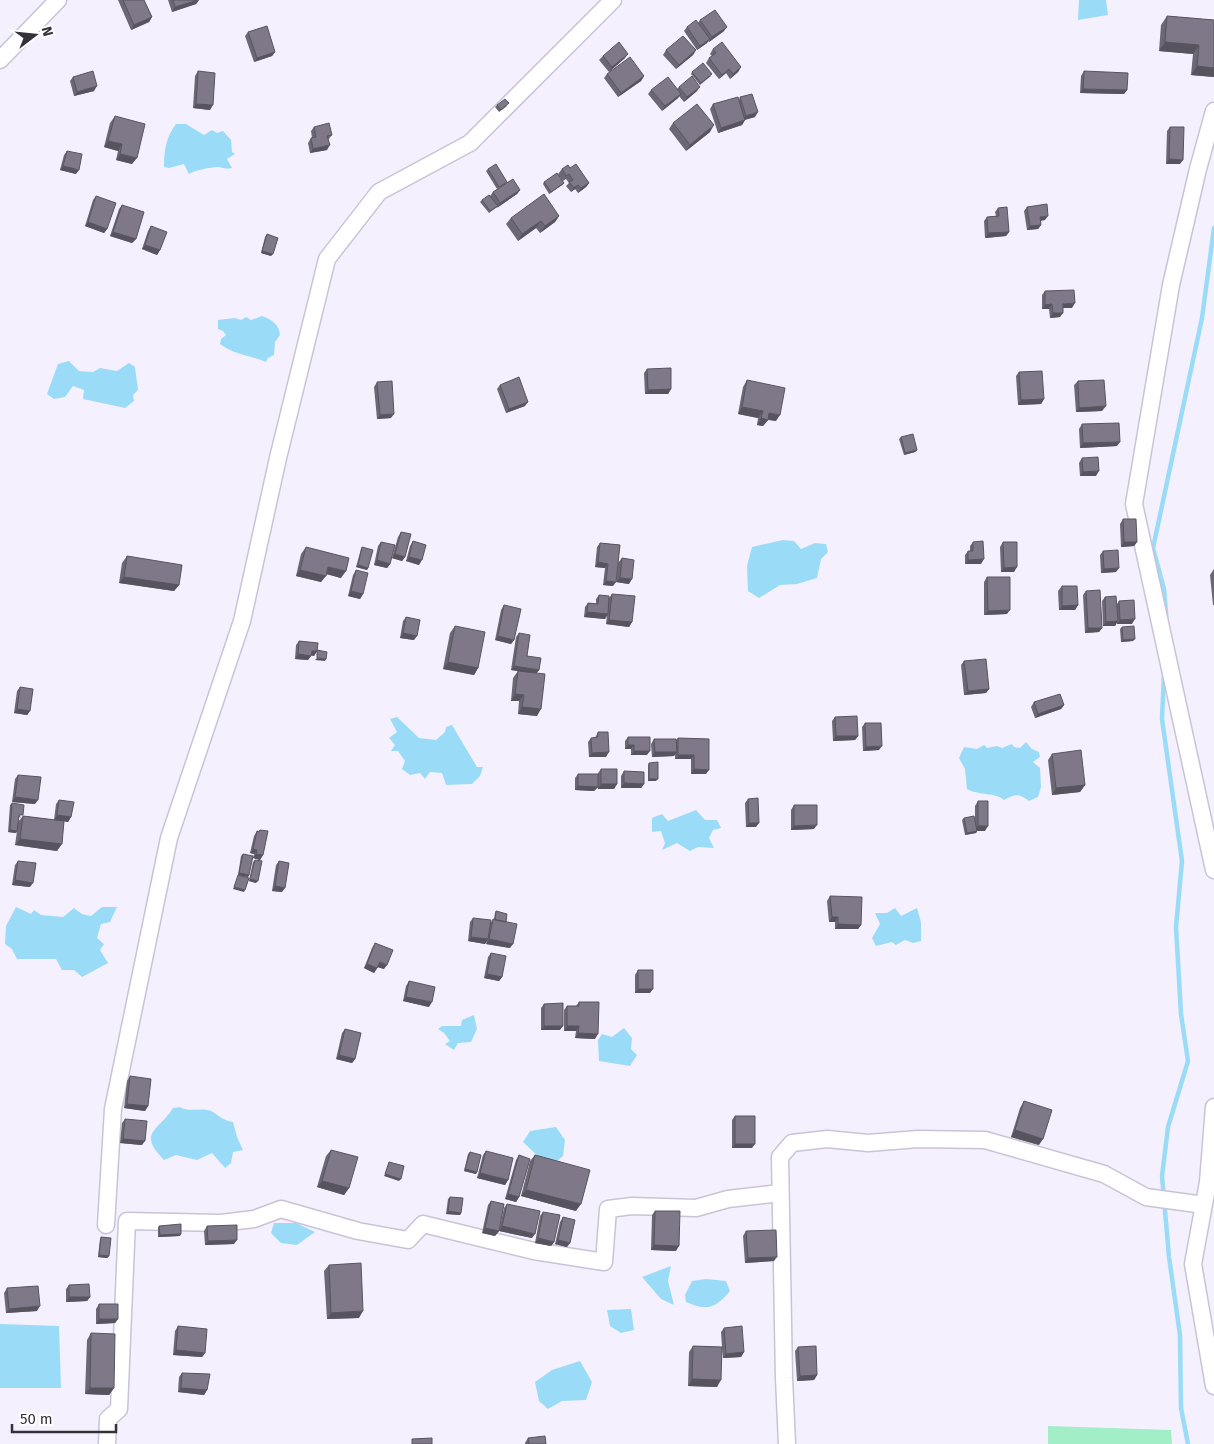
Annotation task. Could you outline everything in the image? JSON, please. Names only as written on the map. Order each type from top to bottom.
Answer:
[{"type":"street","points":[[0,60],[58,0]]},
{"type":"street","points":[[106,1225],[113,1109],[169,838],[242,621],[278,458],[327,259],[379,192],[470,144],[613,0]]},
{"type":"street","points":[[1214,111],[1198,169],[1171,284],[1134,504],[1214,870]]},
{"type":"street","points":[[1214,1107],[1211,1182],[1204,1205],[1193,1264],[1214,1386]]},
{"type":"street","points":[[787,1444],[780,1157],[792,1143],[827,1139],[868,1144],[918,1139],[985,1140],[1104,1174],[1146,1198],[1204,1205]]},
{"type":"street","points":[[107,1444],[108,1418],[119,1408],[127,1221],[221,1223],[254,1219],[281,1209],[358,1231],[408,1240],[423,1224],[534,1251],[604,1262],[608,1209],[632,1206],[696,1208],[728,1200],[780,1193]]},
{"type":"green space","points":[[1048,1426],[1171,1430],[1172,1444],[1048,1444]]},
{"type":"water","points":[[1079,0],[1106,0],[1108,15],[1078,20]]},
{"type":"water","points":[[176,124],[186,124],[204,135],[212,130],[217,133],[223,131],[231,140],[232,152],[235,154],[227,159],[232,168],[213,167],[189,174],[184,164],[169,168],[164,167],[166,144]]},
{"type":"water","points":[[262,316],[274,323],[280,335],[275,342],[274,355],[268,358],[266,362],[237,353],[220,344],[221,339],[226,335],[218,329],[218,320],[235,318],[241,320],[246,317],[251,320]]},
{"type":"water","points":[[69,361],[79,371],[93,372],[100,368],[117,371],[129,363],[135,367],[138,390],[133,395],[134,401],[125,408],[83,399],[84,390],[73,386],[65,397],[54,399],[47,394],[58,364]]},
{"type":"water","points":[[783,540],[794,541],[801,549],[815,543],[826,544],[828,552],[821,559],[817,578],[797,584],[780,585],[759,598],[748,591],[747,566],[752,547]]},
{"type":"water","points":[[397,717],[419,738],[436,740],[445,732],[446,727],[452,725],[477,767],[483,767],[480,776],[472,784],[446,785],[442,773],[430,772],[425,779],[420,773],[410,775],[402,769],[405,761],[398,751],[391,751],[395,745],[389,738],[397,732],[390,719]]},
{"type":"water","points":[[1026,742],[1032,749],[1039,752],[1040,757],[1033,762],[1040,768],[1041,787],[1038,797],[1029,801],[1017,795],[1004,800],[996,796],[977,793],[967,789],[965,769],[959,758],[964,747],[977,749],[984,745],[987,748],[997,746],[1002,748],[1012,744],[1014,747],[1020,748]]},
{"type":"water","points":[[696,810],[705,820],[717,820],[721,828],[713,830],[709,838],[714,848],[698,847],[690,851],[677,843],[662,850],[665,843],[661,831],[652,832],[652,818],[662,814],[668,821]]},
{"type":"water","points":[[16,907],[31,914],[34,910],[41,915],[63,917],[74,908],[82,914],[91,916],[102,907],[117,907],[110,922],[101,924],[97,938],[104,944],[100,950],[108,963],[82,977],[74,970],[62,970],[56,959],[17,959],[12,949],[5,944],[6,926]]},
{"type":"water","points":[[895,908],[901,916],[917,908],[921,922],[921,941],[913,943],[905,940],[896,945],[892,942],[876,946],[872,938],[880,924],[875,913],[887,913]]},
{"type":"water","points":[[474,1015],[477,1029],[471,1042],[458,1043],[454,1050],[445,1044],[450,1041],[438,1029],[442,1026],[461,1026],[462,1020]]},
{"type":"water","points":[[624,1028],[632,1038],[631,1049],[637,1055],[630,1066],[599,1061],[598,1040],[602,1034],[612,1037]]},
{"type":"water","points":[[180,1107],[187,1110],[211,1111],[233,1122],[243,1150],[233,1152],[231,1163],[225,1168],[212,1153],[197,1160],[176,1155],[164,1160],[156,1151],[151,1138],[153,1132],[173,1108]]},
{"type":"water","points":[[556,1127],[565,1140],[563,1156],[556,1162],[540,1158],[523,1142],[530,1131]]},
{"type":"water","points":[[274,1223],[296,1223],[315,1232],[297,1245],[281,1243],[271,1233]]},
{"type":"water","points":[[671,1266],[668,1281],[674,1305],[661,1299],[642,1277]]},
{"type":"water","points":[[706,1279],[726,1281],[730,1291],[720,1302],[710,1307],[700,1307],[686,1302],[685,1295],[692,1281]]},
{"type":"water","points":[[631,1309],[634,1330],[621,1333],[610,1326],[607,1310]]},
{"type":"water","points":[[0,1324],[59,1326],[61,1388],[0,1388]]},
{"type":"water","points":[[580,1361],[592,1382],[586,1400],[562,1401],[548,1409],[539,1401],[535,1382],[552,1370]]},
{"type":"building","points":[[123,0],[144,0],[152,17],[134,25]]},
{"type":"building","points":[[173,0],[198,0],[175,7]]},
{"type":"building","points":[[715,10],[727,27],[712,37],[700,20]]},
{"type":"building","points":[[1167,16],[1214,20],[1214,68],[1197,66],[1199,45],[1165,42]]},
{"type":"building","points":[[696,20],[710,39],[700,46],[687,27]]},
{"type":"building","points":[[267,26],[275,52],[257,58],[248,32]]},
{"type":"building","points":[[683,36],[696,50],[679,65],[666,50]]},
{"type":"building","points":[[619,42],[628,54],[612,67],[603,56]]},
{"type":"building","points":[[722,42],[741,67],[733,74],[729,69],[722,75],[709,58],[716,53],[713,49]]},
{"type":"building","points":[[630,57],[644,76],[621,93],[607,74]]},
{"type":"building","points":[[703,63],[712,74],[701,83],[692,72]]},
{"type":"building","points":[[93,71],[97,86],[77,92],[73,77]]},
{"type":"building","points":[[198,71],[215,73],[213,105],[196,104]]},
{"type":"building","points":[[1084,71],[1128,73],[1127,90],[1083,89]]},
{"type":"building","points":[[692,76],[700,87],[687,97],[679,87]]},
{"type":"building","points":[[668,77],[681,94],[665,106],[651,90]]},
{"type":"building","points":[[752,94],[758,112],[746,116],[740,97]]},
{"type":"building","points":[[738,97],[745,120],[721,128],[713,104]]},
{"type":"building","points":[[505,99],[509,103],[501,110],[497,105]]},
{"type":"building","points":[[697,104],[714,125],[690,145],[673,123]]},
{"type":"building","points":[[115,116],[145,124],[137,158],[120,154],[122,144],[108,141]]},
{"type":"building","points":[[329,123],[332,135],[327,136],[330,145],[313,149],[311,138],[316,137],[314,127]]},
{"type":"building","points":[[1170,127],[1184,127],[1183,160],[1169,159]]},
{"type":"building","points":[[67,151],[82,154],[79,170],[63,166]]},
{"type":"building","points":[[496,164],[507,182],[499,187],[488,169]]},
{"type":"building","points":[[576,164],[589,183],[581,188],[578,185],[574,188],[569,182],[573,180],[569,174],[566,176],[562,169],[568,165],[570,168]]},
{"type":"building","points":[[557,173],[564,183],[551,192],[544,182]]},
{"type":"building","points":[[513,179],[520,190],[500,203],[493,192]]},
{"type":"building","points":[[544,194],[559,216],[545,226],[541,221],[522,234],[511,218]]},
{"type":"building","points":[[489,195],[498,206],[490,211],[482,200]]},
{"type":"building","points":[[96,196],[116,203],[107,229],[88,222]]},
{"type":"building","points":[[1047,204],[1048,216],[1040,217],[1041,225],[1030,226],[1027,207]]},
{"type":"building","points":[[122,205],[144,212],[136,239],[113,232]]},
{"type":"building","points":[[1007,207],[1009,232],[988,233],[987,217],[999,216],[998,208]]},
{"type":"building","points":[[151,226],[167,232],[160,250],[145,245]]},
{"type":"building","points":[[267,234],[278,238],[273,254],[262,251]]},
{"type":"building","points":[[1074,290],[1075,303],[1063,304],[1063,313],[1053,313],[1052,304],[1045,305],[1045,291]]},
{"type":"building","points":[[671,368],[671,389],[648,390],[647,369]]},
{"type":"building","points":[[1042,371],[1044,399],[1021,400],[1019,372]]},
{"type":"building","points":[[519,377],[528,402],[509,409],[500,385]]},
{"type":"building","points":[[747,380],[785,388],[780,415],[769,413],[768,420],[761,418],[763,411],[742,407]]},
{"type":"building","points":[[1104,380],[1106,406],[1079,408],[1078,381]]},
{"type":"building","points":[[392,381],[394,414],[380,415],[377,382]]},
{"type":"building","points":[[1119,423],[1120,442],[1083,443],[1082,424]]},
{"type":"building","points":[[913,434],[917,450],[905,453],[901,437]]},
{"type":"building","points":[[1098,457],[1099,471],[1083,472],[1082,458]]},
{"type":"building","points":[[1123,519],[1136,519],[1137,542],[1124,542]]},
{"type":"building","points":[[401,532],[411,534],[405,557],[395,554]]},
{"type":"building","points":[[413,541],[426,545],[422,560],[409,557]]},
{"type":"building","points":[[983,541],[984,559],[968,560],[968,551],[973,551],[973,542]]},
{"type":"building","points":[[381,542],[395,545],[390,564],[377,560]]},
{"type":"building","points":[[1003,542],[1017,542],[1017,567],[1004,568]]},
{"type":"building","points":[[600,543],[620,545],[616,582],[606,581],[608,564],[598,562]]},
{"type":"building","points":[[306,547],[349,558],[346,571],[328,567],[326,576],[300,570]]},
{"type":"building","points":[[362,547],[373,550],[368,568],[358,565]]},
{"type":"building","points":[[1118,550],[1119,568],[1104,569],[1103,551]]},
{"type":"building","points":[[127,556],[182,565],[179,585],[124,577]]},
{"type":"building","points":[[622,558],[634,560],[632,579],[620,578]]},
{"type":"building","points":[[356,570],[368,573],[363,594],[351,591]]},
{"type":"building","points":[[987,577],[1010,577],[1010,610],[988,611]]},
{"type":"building","points":[[1062,586],[1077,586],[1078,605],[1062,606]]},
{"type":"building","points":[[1100,590],[1102,628],[1088,628],[1086,591]]},
{"type":"building","points":[[612,594],[635,596],[632,622],[609,620]]},
{"type":"building","points":[[599,595],[609,596],[608,614],[587,612],[588,603],[598,604]]},
{"type":"building","points":[[1116,596],[1118,621],[1106,622],[1105,597]]},
{"type":"building","points":[[1134,600],[1135,619],[1120,620],[1119,601]]},
{"type":"building","points":[[504,605],[521,609],[514,640],[498,636]]},
{"type":"building","points":[[406,617],[420,620],[417,636],[403,633]]},
{"type":"building","points":[[455,626],[485,632],[478,668],[448,662]]},
{"type":"building","points":[[1134,626],[1135,639],[1123,640],[1122,627]]},
{"type":"building","points":[[519,633],[530,635],[527,656],[541,658],[539,670],[514,666]]},
{"type":"building","points":[[299,641],[318,643],[317,651],[312,651],[311,656],[298,654]]},
{"type":"building","points":[[317,650],[327,652],[326,659],[317,658]]},
{"type":"building","points":[[986,659],[989,689],[968,691],[964,661]]},
{"type":"building","points":[[518,671],[545,674],[541,709],[522,707],[524,695],[515,694]]},
{"type":"building","points":[[20,687],[33,689],[30,711],[17,709]]},
{"type":"building","points":[[1060,694],[1064,705],[1038,714],[1034,702]]},
{"type":"building","points":[[857,716],[858,736],[836,736],[835,717]]},
{"type":"building","points":[[865,723],[881,723],[882,746],[866,747]]},
{"type":"building","points":[[598,732],[608,732],[609,752],[592,753],[591,738],[598,737]]},
{"type":"building","points":[[628,737],[650,737],[650,751],[634,751],[634,745],[628,745]]},
{"type":"building","points":[[678,738],[709,739],[709,770],[694,769],[694,755],[678,755]]},
{"type":"building","points":[[654,739],[676,739],[677,752],[655,752]]},
{"type":"building","points":[[1081,750],[1085,785],[1056,788],[1052,754]]},
{"type":"building","points":[[658,762],[658,779],[649,779],[649,763]]},
{"type":"building","points":[[601,769],[617,769],[617,784],[601,784]]},
{"type":"building","points":[[624,771],[644,772],[644,784],[624,783]]},
{"type":"building","points":[[578,774],[598,774],[598,787],[578,786]]},
{"type":"building","points":[[18,775],[41,777],[38,800],[15,797]]},
{"type":"building","points":[[758,798],[759,823],[749,823],[748,799]]},
{"type":"building","points":[[59,800],[74,802],[71,817],[57,815]]},
{"type":"building","points":[[978,801],[988,801],[988,826],[978,826]]},
{"type":"building","points":[[12,803],[24,805],[23,815],[19,815],[17,831],[10,830]]},
{"type":"building","points":[[794,805],[817,805],[817,825],[794,826]]},
{"type":"building","points":[[23,816],[64,821],[62,844],[20,839]]},
{"type":"building","points":[[974,816],[977,831],[967,833],[964,818]]},
{"type":"building","points":[[260,830],[268,831],[263,855],[256,854],[257,850],[253,849],[257,831],[259,832]]},
{"type":"building","points":[[243,854],[253,856],[249,875],[239,873]]},
{"type":"building","points":[[255,860],[262,861],[258,881],[250,879]]},
{"type":"building","points":[[18,861],[36,863],[33,883],[15,880]]},
{"type":"building","points":[[279,861],[289,863],[285,888],[275,886]]},
{"type":"building","points":[[238,875],[249,878],[245,890],[234,887]]},
{"type":"building","points":[[830,896],[862,897],[861,925],[838,924],[838,917],[832,917]]},
{"type":"building","points":[[496,911],[507,914],[506,922],[495,920]]},
{"type":"building","points":[[473,918],[491,920],[488,939],[471,937]]},
{"type":"building","points":[[493,919],[517,924],[513,944],[489,939]]},
{"type":"building","points":[[375,943],[393,950],[387,965],[380,962],[377,968],[367,964]]},
{"type":"building","points":[[491,953],[506,956],[502,977],[487,974]]},
{"type":"building","points":[[638,970],[653,970],[653,989],[638,989]]},
{"type":"building","points":[[409,981],[435,987],[432,1002],[406,997]]},
{"type":"building","points":[[579,1002],[599,1002],[598,1034],[578,1033],[579,1026],[567,1026],[567,1006],[579,1006]]},
{"type":"building","points":[[563,1003],[563,1026],[544,1026],[544,1004]]},
{"type":"building","points":[[345,1029],[361,1033],[355,1059],[339,1055]]},
{"type":"building","points":[[130,1076],[151,1079],[148,1106],[127,1104]]},
{"type":"building","points":[[1024,1101],[1052,1110],[1043,1139],[1015,1130]]},
{"type":"building","points":[[735,1116],[755,1116],[755,1144],[735,1144]]},
{"type":"building","points":[[125,1119],[147,1121],[145,1141],[123,1139]]},
{"type":"building","points":[[331,1150],[358,1157],[349,1188],[322,1181]]},
{"type":"building","points":[[486,1151],[513,1158],[508,1180],[480,1173]]},
{"type":"building","points":[[470,1152],[481,1155],[477,1172],[465,1169]]},
{"type":"building","points":[[519,1155],[530,1159],[519,1197],[508,1194]]},
{"type":"building","points":[[535,1155],[590,1170],[581,1204],[526,1190]]},
{"type":"building","points":[[389,1162],[404,1166],[401,1179],[385,1174]]},
{"type":"building","points":[[450,1197],[463,1198],[461,1213],[448,1211]]},
{"type":"building","points":[[491,1201],[504,1204],[499,1231],[485,1228]]},
{"type":"building","points":[[507,1204],[540,1211],[535,1234],[502,1226]]},
{"type":"building","points":[[655,1211],[680,1211],[679,1246],[654,1245]]},
{"type":"building","points":[[543,1212],[560,1215],[554,1242],[538,1238]]},
{"type":"building","points":[[563,1217],[575,1220],[570,1243],[558,1240]]},
{"type":"building","points":[[181,1224],[181,1234],[160,1235],[159,1226]]},
{"type":"building","points":[[237,1225],[237,1240],[208,1241],[207,1226]]},
{"type":"building","points":[[776,1230],[777,1257],[748,1258],[746,1231]]},
{"type":"building","points":[[101,1237],[111,1238],[109,1256],[99,1255]]},
{"type":"building","points":[[361,1263],[363,1311],[331,1313],[329,1265]]},
{"type":"building","points":[[89,1284],[90,1297],[69,1297],[69,1285]]},
{"type":"building","points":[[38,1286],[40,1306],[9,1309],[7,1288]]},
{"type":"building","points":[[99,1304],[118,1304],[118,1319],[99,1319]]},
{"type":"building","points":[[178,1326],[207,1329],[205,1353],[176,1350]]},
{"type":"building","points":[[742,1326],[744,1352],[726,1354],[724,1328]]},
{"type":"building","points":[[91,1333],[115,1334],[114,1388],[90,1388]]},
{"type":"building","points":[[693,1346],[722,1347],[721,1380],[692,1379]]},
{"type":"building","points":[[816,1346],[817,1375],[800,1376],[798,1347]]},
{"type":"building","points":[[182,1373],[210,1374],[207,1390],[181,1388]]},
{"type":"building","points":[[545,1436],[546,1444],[529,1444],[528,1438]]},
{"type":"building","points":[[432,1438],[432,1444],[412,1444],[412,1439]]},
{"type":"waterway","points":[[1167,625],[1164,589],[1153,548],[1202,318],[1214,228]]},
{"type":"waterway","points":[[1164,675],[1162,719],[1182,861],[1176,927],[1181,1014],[1188,1061],[1168,1127],[1162,1176],[1169,1257],[1180,1335],[1181,1408],[1188,1444]]}]
